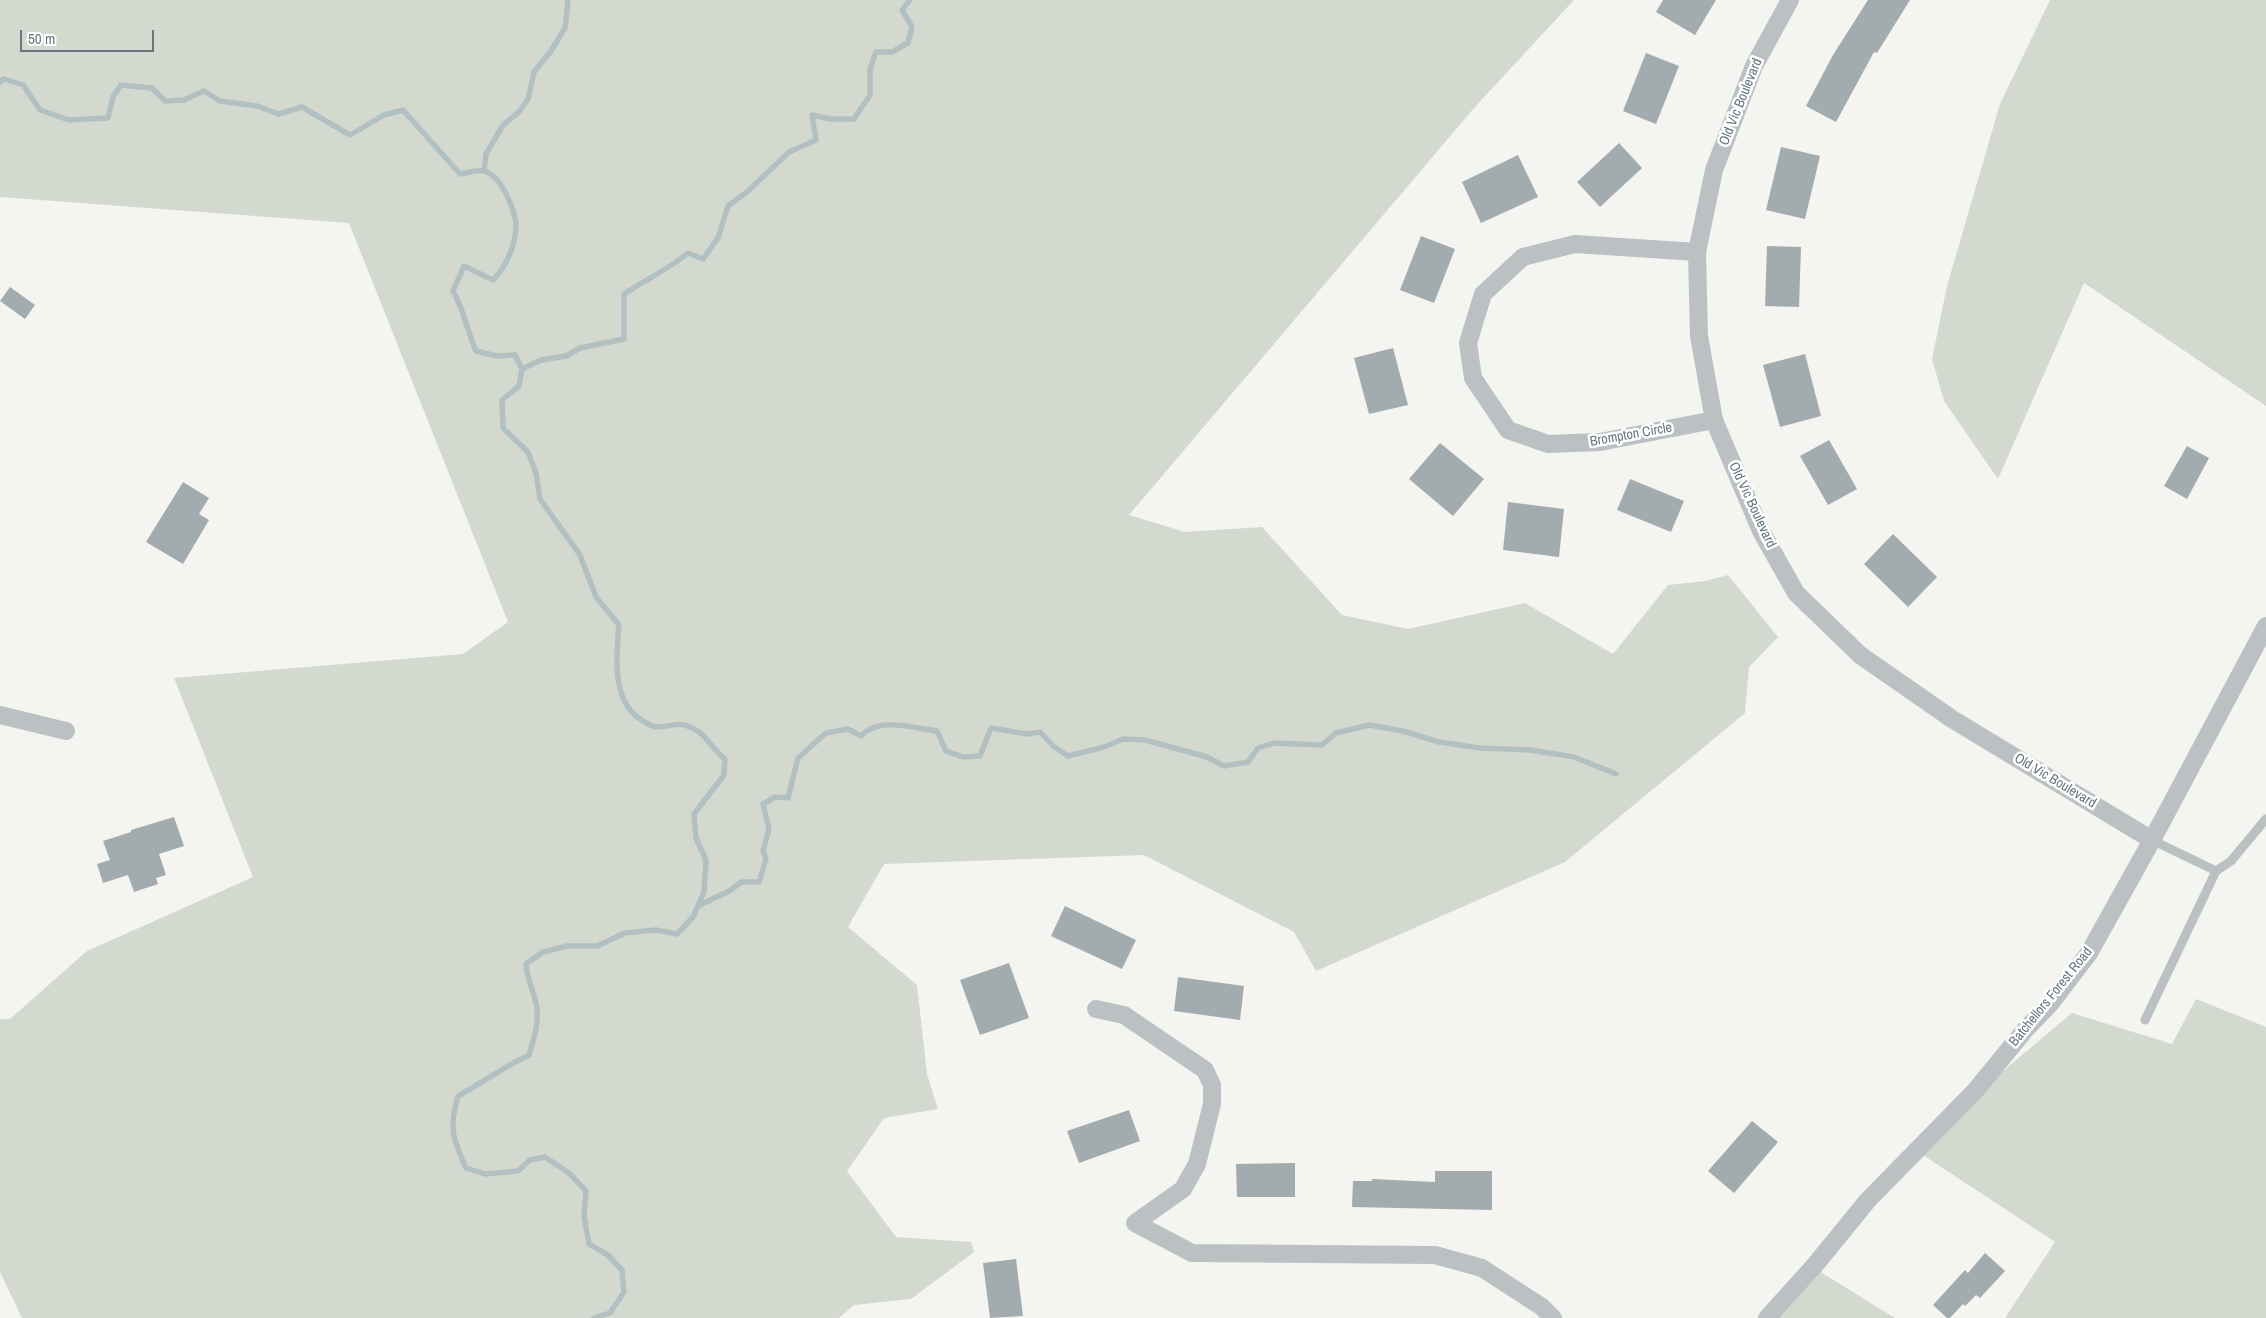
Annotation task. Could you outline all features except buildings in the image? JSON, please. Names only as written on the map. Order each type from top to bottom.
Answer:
[{"type":"street","name":"Old Vic Boulevard","points":[[1790,0],[1754,66],[1714,170],[1696,252],[1699,336],[1714,420],[1761,531],[1796,593],[1860,655],[1952,719],[2152,840]]},
{"type":"street","name":"Brompton Circle","points":[[1696,252],[1575,244],[1523,257],[1483,294],[1468,343],[1473,378],[1508,430],[1548,444],[1600,442],[1714,420]]},
{"type":"street","name":"Batchellors Forest Road","points":[[1767,1318],[1868,1200],[1975,1091],[2025,1030],[2050,1004],[2088,953],[2152,840],[2266,626]]},
{"type":"street","points":[[0,715],[66,731]]},
{"type":"street","points":[[1096,1009],[1124,1015],[1205,1070],[1212,1085],[1212,1104],[1197,1164],[1188,1181],[1183,1189],[1135,1223],[1192,1253],[1435,1255],[1482,1268],[1542,1307],[1553,1318]]},
{"type":"lane","points":[[2145,1020],[2216,870],[2232,861],[2266,819]]},
{"type":"lane","points":[[2152,840],[2216,870]]},
{"type":"shaded area","points":[[0,0],[1574,0],[1474,108],[1129,515],[1185,532],[1262,527],[1342,615],[1408,629],[1525,603],[1613,654],[1668,585],[1706,581],[1728,575],[1778,637],[1749,667],[1745,713],[1565,862],[1316,971],[1294,932],[1144,855],[884,864],[848,927],[917,985],[927,1074],[938,1109],[884,1118],[847,1171],[896,1237],[971,1242],[974,1252],[911,1299],[854,1305],[839,1318],[22,1318],[0,1272],[0,1019],[10,1019],[87,951],[253,877],[174,678],[463,654],[508,622],[349,223],[0,197]]},
{"type":"shaded area","points":[[2050,0],[2266,0],[2266,406],[2084,283],[1998,479],[1944,401],[1932,359],[1947,286],[2000,104]]},
{"type":"shaded area","points":[[2196,999],[2266,1027],[2266,1318],[2005,1318],[2055,1242],[1923,1155],[1978,1092],[2072,1013],[2172,1044]]},
{"type":"shaded area","points":[[1819,1271],[1895,1318],[1776,1318]]},
{"type":"waterway","points":[[484,171],[486,154],[503,125],[519,112],[528,99],[534,72],[551,51],[565,28],[568,0]]},
{"type":"waterway","points":[[522,369],[541,360],[566,356],[580,348],[624,339],[624,294],[688,253],[703,259],[718,238],[728,206],[747,192],[789,152],[816,140],[812,115],[830,119],[854,119],[870,95],[870,69],[876,52],[892,52],[908,43],[912,27],[902,10],[910,0]]},
{"type":"waterway","points":[[0,82],[4,79],[23,85],[40,110],[69,120],[108,118],[113,97],[121,85],[152,88],[165,101],[184,100],[204,91],[220,101],[257,106],[279,114],[302,107],[350,135],[384,115],[403,110],[460,174],[474,171],[489,173],[495,178],[506,194],[516,221],[514,242],[506,263],[493,280],[464,266],[453,291],[476,351],[497,356],[515,355],[522,369],[519,386],[502,400],[503,428],[528,452],[536,473],[540,499],[580,555],[596,597],[619,625],[617,651],[618,679],[626,704],[634,714],[655,727],[686,725],[692,728],[699,732],[725,759],[724,775],[694,814],[696,838],[706,860],[704,892],[693,917],[677,934],[656,930],[625,933],[597,946],[567,946],[543,952],[526,964],[537,1010],[536,1030],[529,1055],[458,1096],[455,1107],[453,1132],[466,1168],[485,1174],[518,1171],[530,1160],[545,1157],[569,1173],[586,1191],[584,1216],[589,1244],[608,1255],[622,1270],[624,1292],[610,1313],[594,1318]]},
{"type":"waterway","points":[[698,906],[731,890],[741,882],[759,882],[766,859],[763,851],[769,829],[763,804],[775,797],[788,798],[798,758],[826,733],[848,729],[861,736],[877,726],[887,725],[937,731],[946,751],[963,757],[980,756],[991,728],[1027,734],[1040,732],[1053,746],[1068,756],[1104,747],[1123,739],[1145,740],[1207,757],[1224,766],[1248,762],[1258,748],[1274,743],[1322,745],[1336,733],[1369,725],[1403,731],[1439,742],[1480,748],[1530,750],[1574,757],[1616,774]]}]
